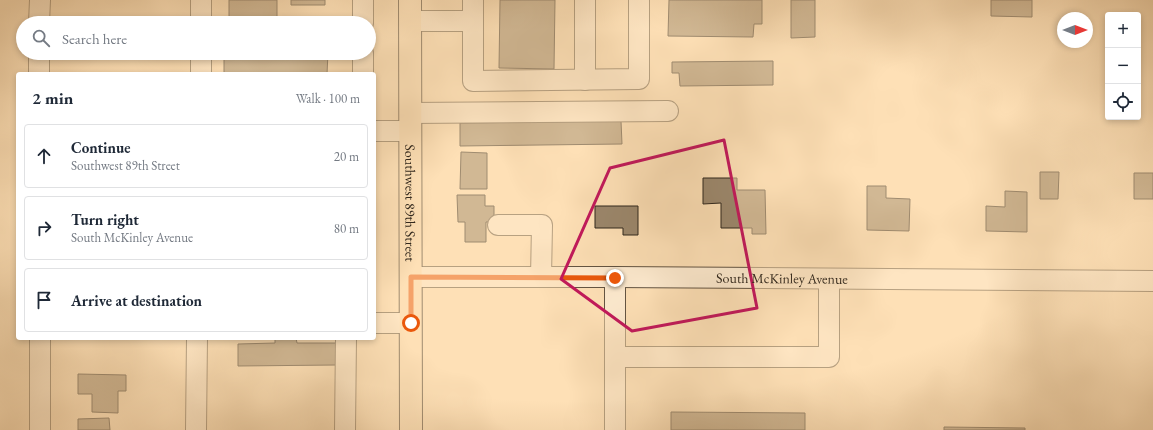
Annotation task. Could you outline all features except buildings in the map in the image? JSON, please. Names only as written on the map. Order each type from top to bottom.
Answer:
[{"type":"main road","name":"Southwest 89th Street","points":[[410,10],[411,430]]},
{"type":"street","points":[[39,16],[40,0]]},
{"type":"street","points":[[201,0],[201,16]]},
{"type":"street","points":[[363,16],[364,0]]},
{"type":"street","points":[[473,0],[473,80],[639,79],[639,0]]},
{"type":"street","points":[[585,0],[585,80]]},
{"type":"street","points":[[410,10],[473,21]]},
{"type":"street","points":[[39,60],[39,72]]},
{"type":"street","points":[[201,60],[201,72]]},
{"type":"street","points":[[363,60],[363,72]]},
{"type":"street","points":[[376,130],[410,122],[668,111]]},
{"type":"street","points":[[498,225],[542,224],[541,277]]},
{"type":"street","name":"South McKinley Avenue","points":[[411,277],[1153,281]]},
{"type":"street","points":[[615,278],[615,430]]},
{"type":"street","points":[[615,357],[829,357],[829,279]]},
{"type":"street","points":[[376,323],[411,323]]},
{"type":"street","points":[[40,340],[40,430]]},
{"type":"street","points":[[196,430],[197,340]]},
{"type":"street","points":[[345,430],[346,340]]},
{"type":"highlighted area","points":[[724,140],[757,308],[632,331],[561,279],[610,168]]},
{"type":"route","points":[[411,323],[411,277],[615,278]]}]
